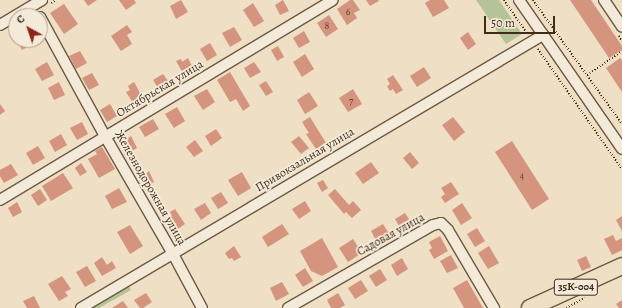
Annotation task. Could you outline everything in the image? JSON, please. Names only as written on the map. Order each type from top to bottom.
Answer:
[{"type":"main road","name":"35К-004","points":[[530,308],[622,266]]},
{"type":"main road","name":"35К-004","points":[[551,308],[622,274]]},
{"type":"street","name":"Октябрьская улица","points":[[0,200],[106,138],[333,0]]},
{"type":"street","points":[[519,0],[622,149]]},
{"type":"street","points":[[604,0],[622,27]]},
{"type":"street","points":[[0,25],[38,2]]},
{"type":"street","name":"Железнодорожная улица","points":[[48,32],[106,138],[174,254],[202,308]]},
{"type":"street","name":"Привокзальная улица","points":[[81,308],[543,35]]},
{"type":"street","name":"Садовая улица","points":[[288,308],[433,226],[441,223],[448,230],[494,308]]},
{"type":"path","points":[[504,0],[622,169]]},
{"type":"path","points":[[533,0],[622,124]]},
{"type":"path","points":[[586,75],[622,51]]},
{"type":"green space","points":[[476,0],[499,0],[522,34],[506,44]]},
{"type":"green space","points":[[127,282],[131,290],[99,308],[92,308],[89,303]]},
{"type":"building","points":[[84,0],[97,0],[88,6]]},
{"type":"building","points":[[119,0],[134,0],[136,3],[126,10]]},
{"type":"building","points":[[181,0],[188,12],[176,19],[170,6]]},
{"type":"building","points":[[283,0],[289,11],[280,15],[275,5]]},
{"type":"building","points":[[350,0],[353,0],[360,10],[354,13],[357,18],[347,25],[337,9]]},
{"type":"building","points":[[366,0],[378,0],[379,1],[370,6]]},
{"type":"building","points":[[430,0],[444,0],[449,8],[433,17],[425,3]]},
{"type":"building","points":[[570,0],[591,0],[622,46],[622,50],[609,58]]},
{"type":"building","points":[[253,3],[264,21],[254,27],[243,10]]},
{"type":"building","points":[[64,4],[78,24],[64,34],[50,13]]},
{"type":"building","points":[[329,15],[338,29],[326,37],[317,23]]},
{"type":"building","points":[[127,25],[132,32],[127,35],[132,44],[121,51],[111,36]]},
{"type":"building","points":[[234,27],[242,40],[230,47],[222,33]]},
{"type":"building","points":[[304,31],[310,42],[299,48],[293,38]]},
{"type":"building","points":[[468,32],[476,44],[468,50],[460,38]]},
{"type":"building","points":[[210,43],[217,55],[207,61],[200,49]]},
{"type":"building","points":[[278,46],[284,57],[277,61],[271,50]]},
{"type":"building","points":[[80,51],[87,63],[76,69],[69,56]]},
{"type":"building","points":[[305,54],[314,69],[302,77],[293,62]]},
{"type":"building","points":[[188,58],[194,70],[184,75],[176,61],[181,59],[182,62]]},
{"type":"building","points":[[620,58],[622,60],[622,92],[606,68]]},
{"type":"building","points":[[47,62],[54,75],[42,81],[35,69]]},
{"type":"building","points":[[254,62],[261,72],[250,78],[244,68]]},
{"type":"building","points":[[424,67],[431,78],[417,87],[410,76]]},
{"type":"building","points":[[230,72],[250,106],[243,111],[236,99],[230,102],[217,80]]},
{"type":"building","points":[[92,73],[99,85],[89,90],[82,78]]},
{"type":"building","points":[[163,74],[168,81],[158,88],[153,80]]},
{"type":"building","points":[[393,75],[403,90],[396,94],[393,89],[390,91],[387,86],[390,84],[387,79]]},
{"type":"building","points":[[266,81],[273,92],[266,96],[259,85]]},
{"type":"building","points":[[59,82],[65,95],[54,100],[48,88]]},
{"type":"building","points":[[134,82],[144,100],[135,106],[126,92],[130,90],[128,86]]},
{"type":"building","points":[[207,89],[215,102],[203,110],[194,96]]},
{"type":"building","points":[[353,89],[362,104],[348,112],[339,98]]},
{"type":"building","points":[[309,92],[318,106],[305,114],[297,100]]},
{"type":"building","points":[[0,104],[5,111],[0,115]]},
{"type":"building","points":[[110,104],[117,116],[107,122],[100,110]]},
{"type":"building","points":[[177,107],[185,121],[174,128],[165,114]]},
{"type":"building","points":[[310,117],[326,143],[316,149],[306,134],[309,133],[302,122]]},
{"type":"building","points":[[453,117],[465,132],[454,141],[442,125]]},
{"type":"building","points":[[153,119],[159,129],[145,137],[139,127]]},
{"type":"building","points":[[82,122],[88,134],[77,140],[70,128]]},
{"type":"building","points":[[216,129],[222,138],[211,146],[205,136]]},
{"type":"building","points":[[61,134],[67,145],[55,152],[49,141]]},
{"type":"building","points":[[131,136],[137,148],[125,155],[119,143]]},
{"type":"building","points":[[299,136],[309,148],[301,154],[291,142]]},
{"type":"building","points":[[195,140],[203,151],[194,157],[186,147]]},
{"type":"building","points":[[512,141],[549,199],[532,210],[495,152]]},
{"type":"building","points":[[38,146],[45,158],[33,165],[26,153]]},
{"type":"building","points":[[102,147],[115,169],[99,178],[88,159],[97,154],[95,151]]},
{"type":"building","points":[[410,152],[419,163],[412,169],[403,158]]},
{"type":"building","points":[[371,162],[379,173],[363,184],[355,173]]},
{"type":"building","points":[[81,163],[87,172],[80,176],[75,168]]},
{"type":"building","points":[[11,164],[18,175],[4,183],[0,176],[0,170]]},
{"type":"building","points":[[149,171],[154,182],[145,187],[140,176]]},
{"type":"building","points":[[242,172],[251,188],[238,196],[228,180]]},
{"type":"building","points":[[63,173],[73,188],[51,201],[42,186]]},
{"type":"building","points":[[323,180],[328,188],[322,192],[317,183]]},
{"type":"building","points":[[451,182],[459,194],[445,203],[441,197],[445,194],[441,188]]},
{"type":"building","points":[[119,188],[127,202],[112,209],[105,196]]},
{"type":"building","points":[[40,189],[47,200],[38,206],[31,195]]},
{"type":"building","points":[[335,189],[349,205],[353,201],[361,210],[352,218],[346,212],[344,214],[328,195]]},
{"type":"building","points":[[221,192],[228,203],[218,209],[211,198]]},
{"type":"building","points":[[305,201],[311,211],[299,219],[292,209]]},
{"type":"building","points":[[17,202],[22,212],[13,217],[8,208]]},
{"type":"building","points":[[205,203],[211,213],[201,220],[194,209]]},
{"type":"building","points":[[462,203],[472,218],[461,225],[452,210]]},
{"type":"building","points":[[175,209],[185,224],[175,231],[167,219],[172,216],[170,212]]},
{"type":"building","points":[[405,213],[412,224],[402,231],[395,219]]},
{"type":"building","points":[[622,216],[622,231],[616,220]]},
{"type":"building","points":[[282,224],[289,234],[268,247],[262,237]]},
{"type":"building","points":[[383,224],[391,237],[378,244],[371,231]]},
{"type":"building","points":[[130,225],[143,246],[130,254],[117,232]]},
{"type":"building","points":[[477,228],[485,241],[475,247],[467,234]]},
{"type":"building","points":[[613,235],[616,241],[622,238],[622,250],[612,255],[604,239]]},
{"type":"building","points":[[440,236],[448,251],[434,259],[429,250],[432,248],[429,242]]},
{"type":"building","points":[[322,238],[338,267],[322,276],[311,271],[300,251]]},
{"type":"building","points":[[353,239],[362,253],[348,262],[339,248]]},
{"type":"building","points":[[234,246],[241,257],[234,261],[232,258],[229,259],[225,253]]},
{"type":"building","points":[[489,246],[499,263],[488,269],[478,253]]},
{"type":"building","points":[[451,255],[458,268],[447,273],[440,261]]},
{"type":"building","points":[[586,256],[591,267],[582,271],[577,260]]},
{"type":"building","points":[[102,257],[107,265],[112,261],[116,268],[102,276],[94,263]]},
{"type":"building","points":[[402,258],[408,269],[397,276],[391,265]]},
{"type":"building","points":[[87,266],[96,281],[85,287],[76,272]]},
{"type":"building","points":[[305,268],[313,281],[303,287],[295,275]]},
{"type":"building","points":[[380,269],[387,280],[376,287],[369,276]]},
{"type":"building","points":[[62,276],[71,289],[65,292],[68,296],[59,301],[48,284]]},
{"type":"building","points":[[361,280],[368,291],[355,299],[348,288]]},
{"type":"building","points":[[467,280],[483,308],[464,308],[453,288]]},
{"type":"building","points":[[282,282],[289,294],[276,301],[270,288]]},
{"type":"building","points":[[146,293],[152,302],[143,308],[140,308],[134,300]]},
{"type":"building","points":[[338,293],[345,305],[340,308],[331,308],[327,300]]},
{"type":"building","points":[[34,296],[40,308],[27,308],[23,301]]},
{"type":"building","points":[[622,300],[622,308],[619,308],[616,304]]},
{"type":"building","points":[[123,301],[128,308],[112,308]]}]
